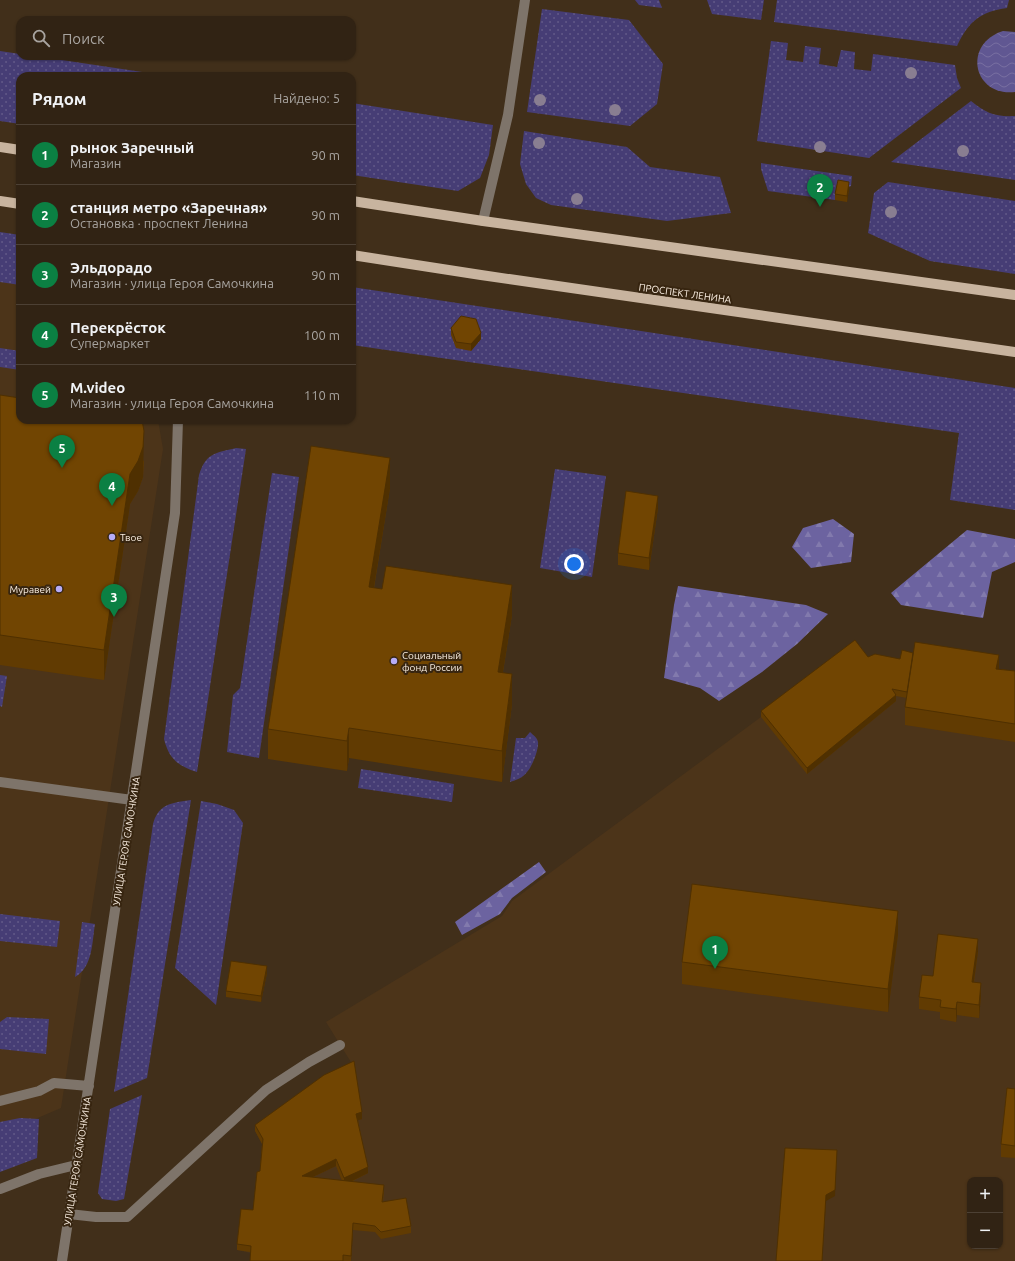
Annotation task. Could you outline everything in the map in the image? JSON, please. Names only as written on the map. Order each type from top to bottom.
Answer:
[{"type":"main road","points":[[0,146],[16,149]]},
{"type":"main road","points":[[0,201],[16,203]]},
{"type":"main road","points":[[356,202],[483,221],[1015,295]]},
{"type":"main road","name":"ПРОСПЕКТ ЛЕНИНА","points":[[356,257],[481,276],[1015,352]]},
{"type":"street","points":[[483,221],[508,115],[526,0]]},
{"type":"street","name":"УЛИЦА ГЕРОЯ САМОЧКИНА","points":[[62,1261],[175,513],[178,424]]},
{"type":"street","points":[[0,782],[132,800]]},
{"type":"street","points":[[69,1214],[96,1217],[127,1217],[266,1090],[309,1062],[340,1045]]},
{"type":"street","points":[[0,1101],[39,1091],[54,1083],[88,1086]]},
{"type":"street","points":[[0,1189],[39,1174],[76,1165]]},
{"type":"shaded area","points":[[635,0],[659,0],[662,8],[639,5]]},
{"type":"shaded area","points":[[707,0],[764,0],[761,20],[712,14]]},
{"type":"shaded area","points":[[777,0],[1009,0],[1007,8],[989,12],[976,19],[961,37],[957,46],[774,22]]},
{"type":"shaded area","points":[[542,9],[629,20],[663,64],[657,104],[630,126],[527,112]]},
{"type":"shaded area","points":[[771,41],[788,43],[786,60],[803,62],[805,46],[821,48],[819,64],[837,67],[841,50],[855,52],[854,69],[871,71],[873,54],[955,65],[957,78],[961,88],[869,158],[757,141]]},
{"type":"shaded area","points":[[0,51],[16,53],[16,60],[62,60],[142,72],[16,72],[16,123],[0,121]]},
{"type":"shaded area","points":[[971,101],[981,109],[996,115],[1015,116],[1015,180],[891,162]]},
{"type":"shaded area","points":[[356,104],[493,125],[489,155],[480,178],[458,191],[356,176]]},
{"type":"shaded area","points":[[524,131],[627,147],[650,167],[720,177],[731,213],[667,221],[551,205],[536,198],[526,184],[520,164]]},
{"type":"shaded area","points":[[761,163],[852,176],[851,186],[848,187],[837,185],[835,200],[768,191],[761,169]]},
{"type":"shaded area","points":[[888,182],[1015,201],[1015,274],[930,261],[868,233],[874,193]]},
{"type":"shaded area","points":[[0,232],[16,234],[16,284],[0,282]]},
{"type":"shaded area","points":[[0,255],[16,257],[16,424],[159,424],[163,449],[61,1108],[0,1134]]},
{"type":"shaded area","points":[[356,288],[1015,388],[1015,510],[950,500],[959,433],[356,346]]},
{"type":"shaded area","points":[[0,348],[16,350],[16,369],[0,367]]},
{"type":"shaded area","points":[[236,448],[246,449],[197,772],[175,761],[166,746],[164,739],[199,475],[205,462],[212,455]]},
{"type":"shaded area","points":[[555,469],[606,476],[592,577],[540,568]]},
{"type":"shaded area","points":[[272,473],[299,477],[259,758],[227,752],[233,695],[240,688]]},
{"type":"shaded area","points":[[868,663],[1015,689],[1015,1261],[250,1261],[251,1253],[237,1250],[253,1216],[260,1177],[263,1145],[255,1131],[324,1081],[354,1067],[326,1022],[502,916],[512,901],[761,717]]},
{"type":"shaded area","points":[[0,675],[7,676],[2,707],[0,706]]},
{"type":"shaded area","points":[[530,732],[536,737],[538,742],[535,758],[524,776],[510,782],[516,738],[525,738]]},
{"type":"shaded area","points":[[361,769],[454,784],[452,802],[358,788]]},
{"type":"shaded area","points":[[191,800],[147,1078],[114,1092],[153,824],[159,812],[167,805]]},
{"type":"shaded area","points":[[201,801],[217,804],[234,810],[243,823],[216,1005],[175,968]]},
{"type":"shaded area","points":[[0,914],[60,921],[57,947],[0,941]]},
{"type":"shaded area","points":[[82,922],[95,924],[91,954],[81,973],[75,977]]},
{"type":"shaded area","points":[[7,1017],[49,1019],[46,1054],[0,1049],[0,1022]]},
{"type":"shaded area","points":[[142,1095],[124,1199],[116,1201],[102,1199],[98,1193],[110,1109]]},
{"type":"shaded area","points":[[20,1118],[39,1119],[37,1158],[0,1172],[0,1122]]},
{"type":"green space","points":[[833,519],[854,534],[851,562],[811,568],[792,547],[803,528]]},
{"type":"green space","points":[[967,530],[1015,539],[1015,562],[992,572],[983,618],[901,605],[891,593]]},
{"type":"green space","points":[[678,586],[806,605],[828,614],[797,644],[762,672],[719,701],[700,688],[664,678]]},
{"type":"green space","points":[[539,862],[546,872],[512,898],[500,914],[462,935],[455,922]]},
{"type":"water","points":[[1003,31],[1015,32],[1015,92],[1001,91],[990,86],[982,78],[978,68],[978,57],[982,47],[990,38]]},
{"type":"building","points":[[838,180],[849,182],[847,196],[835,194]]},
{"type":"building","points":[[461,316],[476,319],[481,333],[471,344],[456,342],[451,328]]},
{"type":"building","name":"Муравей","points":[[0,395],[16,397],[16,424],[143,424],[143,447],[138,461],[130,474],[104,650],[0,635]]},
{"type":"building","name":"Социальный фонд России","points":[[311,446],[390,458],[369,587],[382,589],[386,566],[512,585],[498,672],[512,674],[502,751],[349,728],[347,741],[268,729]]},
{"type":"building","points":[[626,491],[658,496],[649,558],[618,553]]},
{"type":"building","points":[[855,640],[868,657],[875,654],[900,659],[902,650],[913,653],[907,692],[892,689],[896,695],[807,768],[761,711]]},
{"type":"building","points":[[915,642],[999,655],[996,669],[1015,671],[1015,724],[905,707]]},
{"type":"building","points":[[692,884],[898,911],[888,989],[682,962]]},
{"type":"building","points":[[938,934],[978,939],[972,982],[981,983],[979,1005],[957,1002],[956,1009],[940,1007],[941,1000],[919,997],[922,975],[933,976]]},
{"type":"building","points":[[231,961],[267,966],[261,996],[226,991]]},
{"type":"building","points":[[354,1061],[362,1112],[356,1114],[368,1167],[344,1178],[336,1159],[302,1176],[384,1185],[382,1202],[406,1198],[411,1226],[381,1232],[375,1226],[353,1223],[351,1256],[343,1255],[343,1261],[250,1261],[251,1246],[237,1244],[241,1209],[253,1210],[257,1172],[260,1171],[263,1139],[255,1125],[324,1075]]},
{"type":"building","points":[[1007,1088],[1015,1089],[1015,1146],[1001,1144]]},
{"type":"building","points":[[785,1148],[837,1150],[835,1190],[826,1195],[822,1261],[776,1261]]},
{"type":"place","name":"станция метро «Заречная»","points":[[820,207]]},
{"type":"place","name":"M.video","points":[[62,468]]},
{"type":"place","name":"Перекрёсток","points":[[112,506]]},
{"type":"place","name":"Твое","points":[[112,537]]},
{"type":"place","name":"Муравей","points":[[59,589]]},
{"type":"place","name":"Эльдорадо","points":[[114,617]]},
{"type":"place","name":"Социальный фонд России","points":[[394,661]]},
{"type":"place","name":"рынок Заречный","points":[[715,969]]}]
